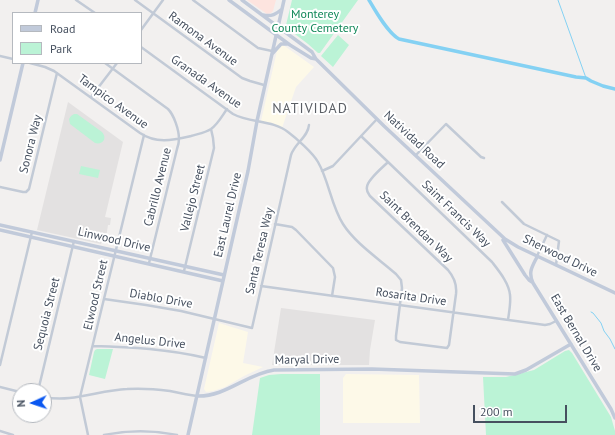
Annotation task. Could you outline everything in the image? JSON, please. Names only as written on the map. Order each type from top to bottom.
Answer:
[{"type":"main road","points":[[35,12],[38,0]]},
{"type":"main road","name":"Natividad Road","points":[[229,0],[290,45],[311,58],[316,59]]},
{"type":"main road","name":"Natividad Road","points":[[242,0],[312,52],[316,59],[377,119],[499,234]]},
{"type":"main road","name":"East Laurel Drive","points":[[188,435],[248,171],[256,121],[284,0]]},
{"type":"main road","points":[[262,15],[272,16],[282,9]]},
{"type":"main road","points":[[271,56],[281,44],[290,45]]},
{"type":"main road","points":[[0,160],[23,64]]},
{"type":"main road","name":"Linwood Drive","points":[[0,225],[116,251],[184,272],[223,280]]},
{"type":"main road","name":"Linwood Drive","points":[[0,230],[114,256],[185,267],[224,275]]},
{"type":"main road","name":"Sherwood Drive","points":[[499,234],[512,244],[537,257],[615,293]]},
{"type":"main road","name":"East Bernal Drive","points":[[499,234],[557,321],[615,418]]},
{"type":"main road","points":[[533,283],[530,274],[537,257]]},
{"type":"main road","name":"Maryal Drive","points":[[197,396],[208,396],[219,393],[256,374],[274,370],[372,369],[515,374],[526,370],[571,344]]},
{"type":"street","points":[[76,0],[94,12]]},
{"type":"street","name":"Ramona Avenue","points":[[135,0],[242,78],[264,85]]},
{"type":"street","points":[[142,29],[163,0]]},
{"type":"street","points":[[193,0],[258,48],[272,52]]},
{"type":"street","name":"Granada Avenue","points":[[142,48],[238,117],[281,128],[290,133],[315,157],[345,228],[356,240],[400,278],[402,288],[396,339],[399,342],[444,348],[448,347],[454,312]]},
{"type":"street","points":[[0,56],[12,59]]},
{"type":"street","name":"Tampico Avenue","points":[[34,64],[57,72],[144,136],[160,140],[168,140],[211,129]]},
{"type":"street","points":[[107,64],[168,109],[174,119],[179,138]]},
{"type":"street","points":[[91,97],[116,64]]},
{"type":"street","name":"Sonora Way","points":[[0,187],[23,192],[27,192],[29,189],[57,72]]},
{"type":"street","points":[[211,129],[226,109]]},
{"type":"street","points":[[322,171],[333,166],[377,119]]},
{"type":"street","points":[[416,155],[446,124],[481,157],[484,158]]},
{"type":"street","name":"Santa Teresa Way","points":[[214,319],[252,328],[291,154],[308,131],[309,125]]},
{"type":"street","name":"Vallejo Street","points":[[184,272],[214,148],[214,138],[211,129]]},
{"type":"street","name":"Elwood Street","points":[[88,435],[80,397],[144,136]]},
{"type":"street","name":"Saint Francis Way","points":[[361,136],[486,255],[494,265],[510,290],[508,320]]},
{"type":"street","name":"Cabrillo Avenue","points":[[150,261],[179,138]]},
{"type":"street","name":"Saint Brendan Way","points":[[388,162],[366,186],[367,192],[450,273],[455,281],[457,289],[454,312]]},
{"type":"street","points":[[502,202],[524,224],[560,241],[556,265]]},
{"type":"street","points":[[275,224],[296,230],[332,266],[335,277],[332,296]]},
{"type":"street","points":[[0,365],[32,232]]},
{"type":"street","points":[[537,257],[547,235]]},
{"type":"street","name":"Sequoia Street","points":[[40,383],[74,242]]},
{"type":"street","name":"Rosarita Drive","points":[[261,286],[547,325],[557,321]]},
{"type":"street","name":"Diablo Drive","points":[[104,300],[153,306],[214,319]]},
{"type":"street","name":"Angelus Drive","points":[[93,346],[151,348],[206,358]]},
{"type":"street","points":[[0,387],[12,390]]},
{"type":"street","name":"Maryal Drive","points":[[52,398],[62,399],[80,397],[111,390],[141,388],[197,396]]},
{"type":"street","points":[[0,431],[13,435]]},
{"type":"street","points":[[104,435],[120,432],[141,431],[177,435]]},
{"type":"shaded area","points":[[247,0],[276,0],[273,11],[267,14]]},
{"type":"shaded area","points":[[279,42],[314,67],[296,87],[282,128],[261,121]]},
{"type":"shaded area","points":[[68,102],[123,142],[105,217],[111,218],[110,225],[108,225],[106,238],[103,238],[101,244],[37,230]]},
{"type":"shaded area","points":[[281,308],[375,320],[369,365],[272,365]]},
{"type":"shaded area","points":[[219,323],[248,332],[243,363],[263,367],[225,387],[206,392],[204,389]]},
{"type":"shaded area","points":[[346,374],[419,375],[420,423],[343,423],[343,378]]},
{"type":"green space","name":"Monterey County Cemetery","points":[[292,0],[358,0],[320,53],[318,53],[287,28],[286,25]]},
{"type":"green space","points":[[338,35],[349,45],[333,67],[321,56]]},
{"type":"green space","points":[[74,114],[77,114],[102,132],[104,135],[103,141],[100,143],[95,143],[70,124],[69,119]]},
{"type":"green space","points":[[81,166],[100,170],[98,178],[79,174]]},
{"type":"green space","points":[[97,349],[113,349],[105,379],[89,375],[94,352]]},
{"type":"green space","points":[[569,350],[611,417],[615,435],[486,435],[483,377],[506,377],[534,370]]},
{"type":"green space","points":[[320,374],[320,435],[252,435],[260,378],[269,375]]},
{"type":"waterway","points":[[369,0],[387,27],[399,39],[586,78],[603,86],[615,89]]},
{"type":"waterway","points":[[558,0],[586,78]]},
{"type":"waterway","points":[[591,312],[601,323],[615,349]]},
{"type":"district","name":"NATIVIDAD","points":[[310,109]]}]
